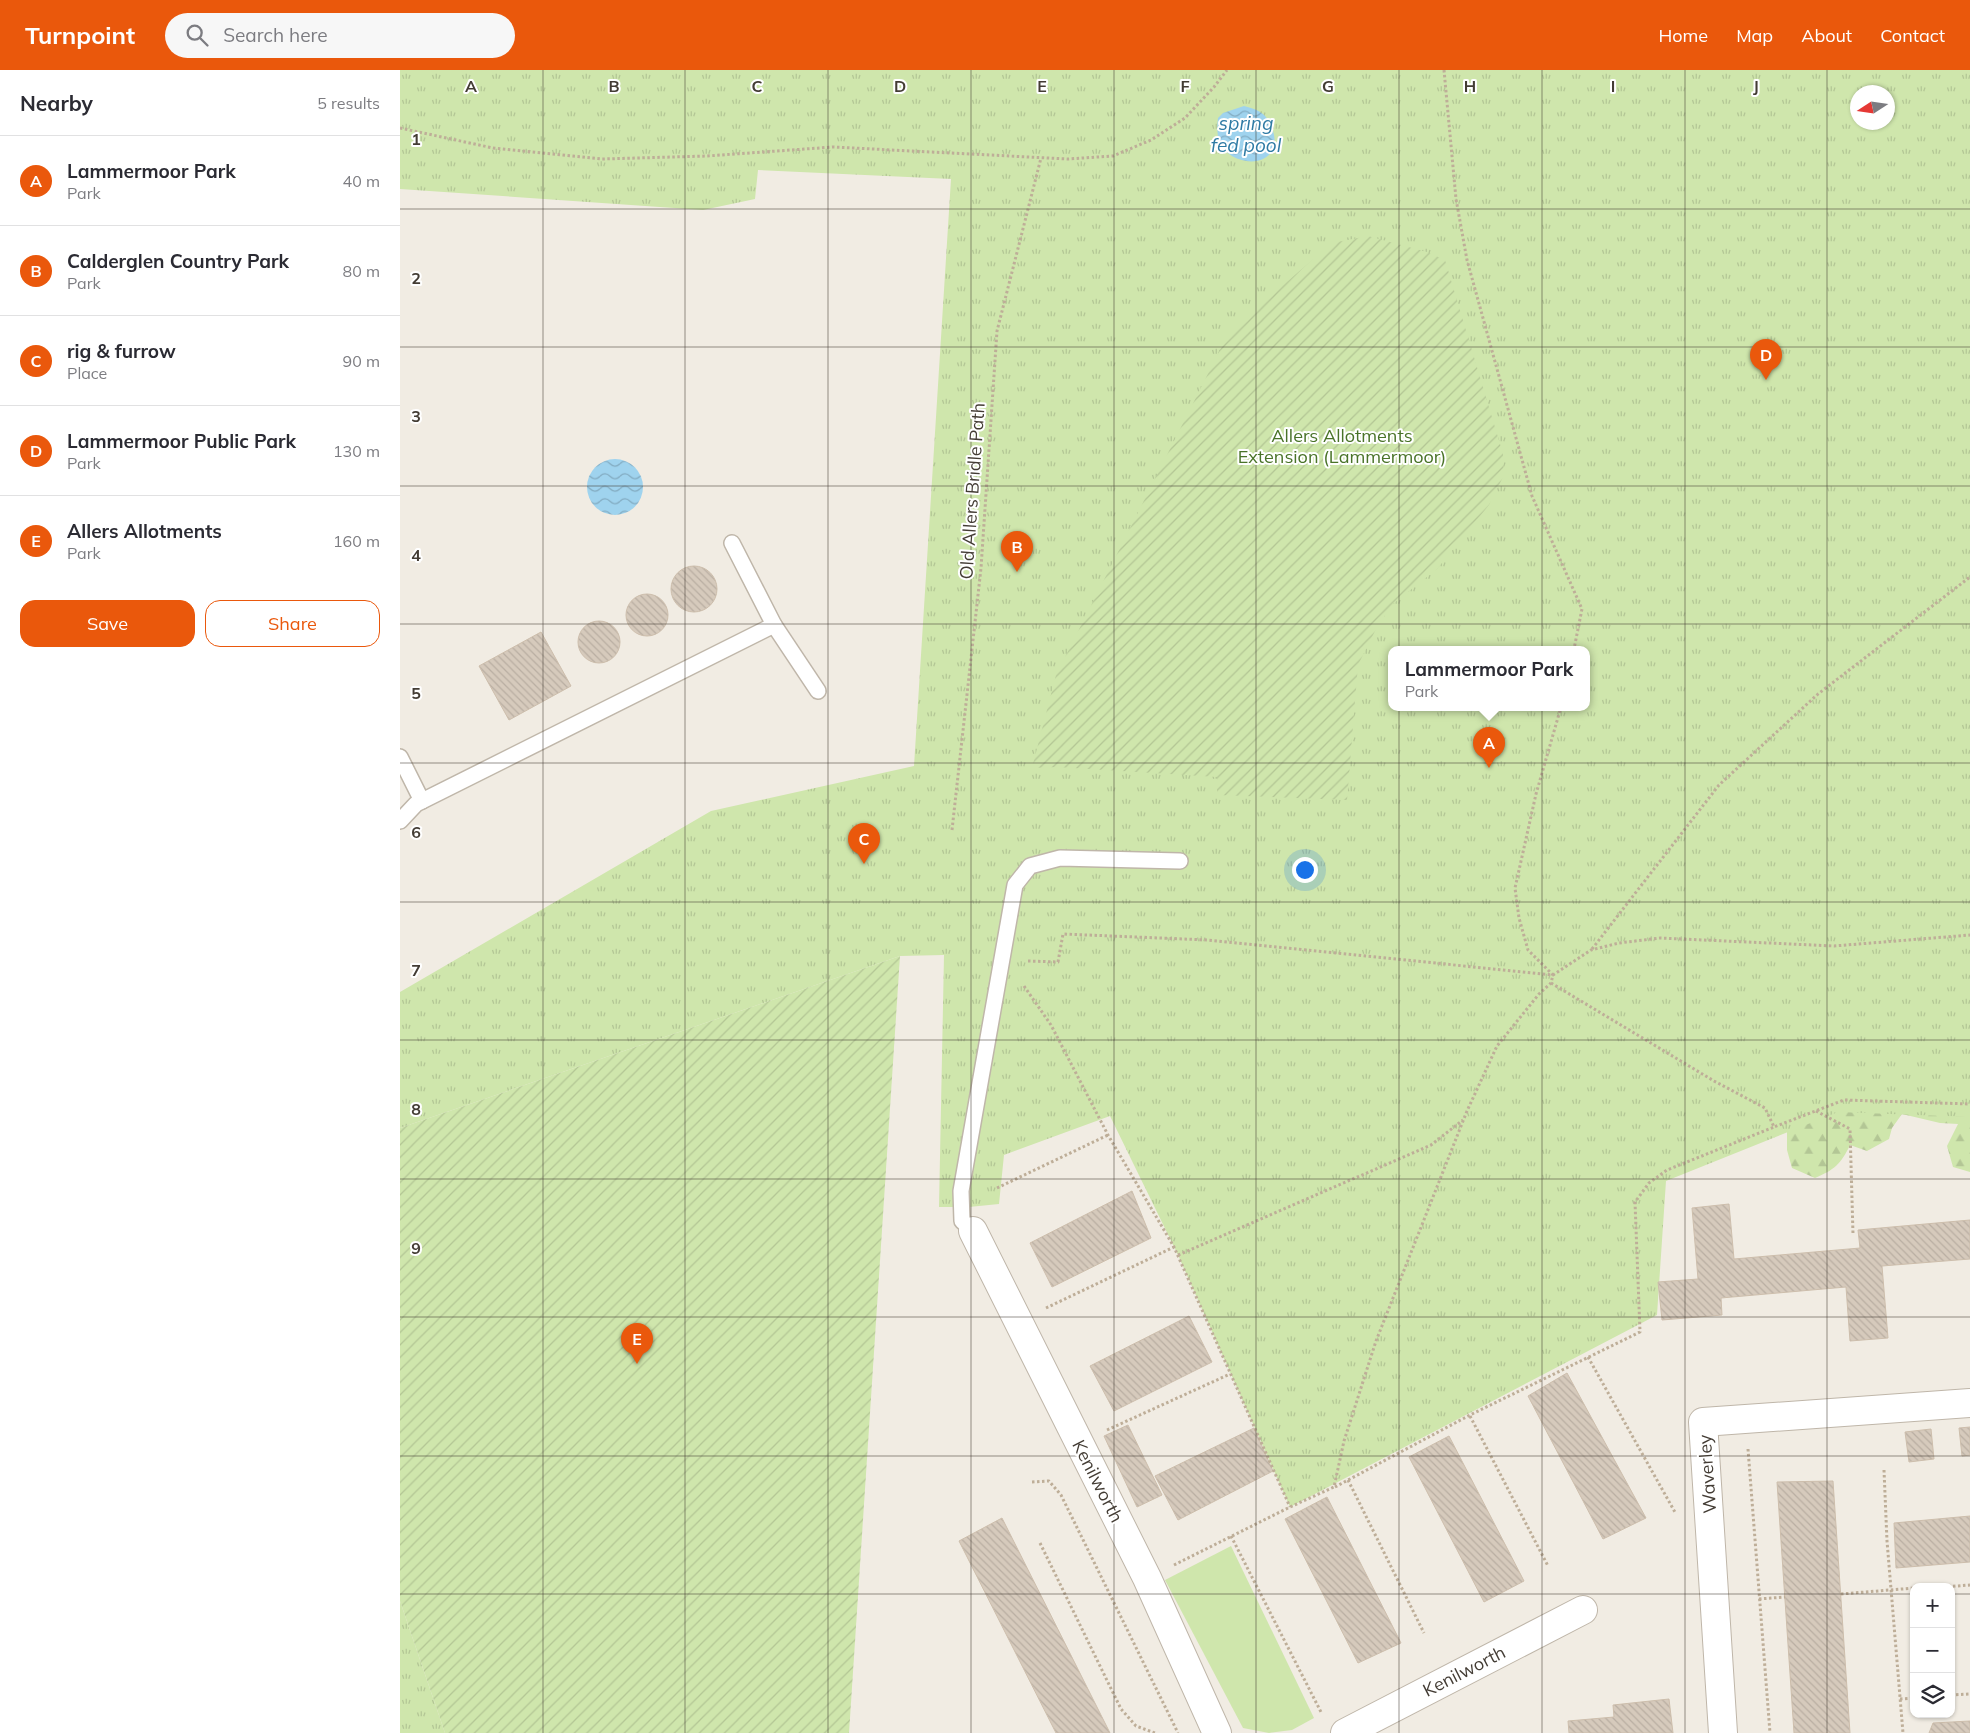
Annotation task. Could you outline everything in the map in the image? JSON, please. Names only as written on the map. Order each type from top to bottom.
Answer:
[{"type":"street","name":"Kenilworth","points":[[973,1231],[1147,1578],[1217,1733]]},
{"type":"street","name":"Waverley","points":[[1723,1733],[1703,1422],[1970,1403]]},
{"type":"street","name":"Kenilworth","points":[[1345,1733],[1583,1610]]},
{"type":"lane","points":[[732,543],[774,624],[818,691]]},
{"type":"lane","points":[[400,821],[416,804],[774,624]]},
{"type":"lane","points":[[400,757],[422,802]]},
{"type":"lane","points":[[973,1231],[962,1221],[960,1191],[1015,885],[1030,866],[1060,858],[1180,861]]},
{"type":"path","points":[[400,128],[493,148],[602,159],[707,156],[833,147],[1068,159],[1113,156],[1151,140],[1185,118],[1227,70]]},
{"type":"path","points":[[1444,70],[1456,199],[1468,260],[1532,496],[1582,609],[1575,646]]},
{"type":"path","name":"Old Allers Bridle Path","points":[[952,830],[980,568],[997,330],[1041,158]]},
{"type":"path","points":[[1334,1487],[1344,1441],[1376,1341],[1464,1119],[1497,1046],[1539,994],[1550,984],[1554,975],[1591,950],[1720,785],[1818,694],[1970,577]]},
{"type":"path","points":[[1554,975],[1528,950],[1519,918],[1515,888],[1536,794],[1560,711]]},
{"type":"path","points":[[1024,961],[1058,962],[1063,934],[1208,940],[1554,975]]},
{"type":"path","points":[[1591,950],[1619,943],[1660,938],[1834,946],[1970,935]]},
{"type":"path","points":[[1020,993],[1022,983],[1051,1025],[1108,1135],[1174,1246],[1290,1507]]},
{"type":"path","points":[[1550,984],[1714,1081],[1765,1108],[1774,1127]]},
{"type":"path","points":[[1147,1578],[1334,1487],[1470,1415],[1640,1332],[1635,1202],[1649,1183],[1667,1170],[1844,1100],[1970,1104]]},
{"type":"path","points":[[1816,1111],[1850,1129],[1854,1234]]},
{"type":"path","points":[[1178,1255],[1431,1145],[1464,1119]]},
{"type":"path","points":[[997,1188],[1108,1135]]},
{"type":"path","points":[[1019,1321],[1174,1246]]},
{"type":"path","points":[[1588,1357],[1680,1522],[1710,1523]]},
{"type":"path","points":[[1079,1443],[1230,1374]]},
{"type":"path","points":[[1470,1415],[1548,1566]]},
{"type":"path","points":[[1748,1449],[1770,1733]]},
{"type":"path","points":[[1884,1470],[1887,1541],[1903,1733]]},
{"type":"path","points":[[1348,1480],[1424,1633]]},
{"type":"path","points":[[1032,1482],[1049,1481],[1062,1495],[1178,1733]]},
{"type":"path","points":[[1231,1536],[1323,1716]]},
{"type":"path","points":[[1040,1543],[1121,1708],[1136,1726],[1155,1733]]},
{"type":"path","points":[[1955,1586],[1970,1585]]},
{"type":"path","points":[[1841,1594],[1910,1588]]},
{"type":"path","points":[[1760,1598],[1785,1597]]},
{"type":"path","points":[[1955,1695],[1970,1694]]},
{"type":"path","points":[[1900,1699],[1910,1698]]},
{"type":"green space","points":[[400,70],[1970,70],[1970,1117],[1838,1112],[1666,1181],[1657,1315],[1290,1507],[1178,1255],[1110,1116],[1004,1155],[999,1204],[939,1207],[944,955],[900,956],[400,1128],[400,992],[711,811],[914,766],[951,179],[758,170],[755,199],[703,210],[400,189]]},
{"type":"green space","name":"Allers Allotments Extension (Lammermoor)","points":[[1368,236],[1427,252],[1445,260],[1503,454],[1504,475],[1489,505],[1437,569],[1394,603],[1378,625],[1358,665],[1347,800],[1217,795],[1217,777],[1057,767],[1032,768],[1056,675],[1229,332],[1332,243]]},
{"type":"green space","points":[[900,956],[849,1733],[445,1733],[400,1601],[400,1128]]},
{"type":"green space","points":[[1970,1073],[1970,1172],[1953,1167],[1947,1146],[1958,1124],[1940,1123],[1902,1114],[1892,1128],[1889,1139],[1867,1151],[1850,1145],[1840,1162],[1822,1175],[1815,1178],[1792,1168],[1787,1150],[1787,1122]]},
{"type":"green space","points":[[1231,1546],[1314,1718],[1292,1730],[1269,1733],[1243,1728],[1165,1580]]},
{"type":"green space","points":[[400,1601],[445,1733],[400,1733]]},
{"type":"water","name":"spring fed pool","points":[[1244,106],[1261,113],[1272,128],[1275,142],[1272,152],[1265,158],[1256,161],[1245,161],[1234,157],[1225,151],[1218,138],[1218,118],[1223,113]]},
{"type":"water","points":[[609,459],[621,459],[635,467],[643,481],[641,498],[635,507],[621,515],[609,515],[599,510],[592,503],[587,493],[587,481],[592,471],[599,464]]},
{"type":"building","points":[[694,566],[707,570],[713,576],[717,589],[713,602],[707,608],[694,612],[681,608],[675,602],[671,589],[675,576],[681,570]]},
{"type":"building","points":[[647,594],[662,600],[668,615],[662,630],[647,636],[632,630],[626,615],[632,600]]},
{"type":"building","points":[[599,621],[614,627],[620,642],[614,657],[599,663],[584,657],[578,642],[584,627]]},
{"type":"building","points":[[541,632],[571,686],[509,720],[479,666]]},
{"type":"building","points":[[1132,1191],[1151,1238],[1052,1287],[1030,1243]]},
{"type":"building","points":[[1729,1204],[1734,1259],[1860,1248],[1858,1230],[1970,1220],[1970,1259],[1882,1266],[1888,1338],[1850,1341],[1846,1287],[1721,1298],[1722,1315],[1662,1320],[1658,1282],[1698,1279],[1692,1208]]},
{"type":"building","points":[[1189,1316],[1212,1362],[1114,1411],[1090,1366]]},
{"type":"building","points":[[1567,1373],[1646,1518],[1603,1539],[1528,1396]]},
{"type":"building","points":[[1128,1425],[1162,1495],[1137,1507],[1104,1436]]},
{"type":"building","points":[[1970,1427],[1970,1455],[1962,1456],[1959,1428]]},
{"type":"building","points":[[1254,1428],[1273,1471],[1178,1520],[1155,1476]]},
{"type":"building","points":[[1931,1429],[1934,1459],[1909,1462],[1905,1432]]},
{"type":"building","points":[[1449,1436],[1524,1581],[1484,1602],[1409,1457]]},
{"type":"building","points":[[1833,1481],[1850,1733],[1794,1733],[1777,1482]]},
{"type":"building","points":[[1327,1497],[1401,1643],[1358,1663],[1285,1519]]},
{"type":"building","points":[[1970,1516],[1970,1562],[1896,1568],[1894,1523]]},
{"type":"building","points":[[1002,1518],[1110,1733],[1056,1733],[959,1541]]},
{"type":"building","points":[[1669,1699],[1673,1733],[1569,1733],[1568,1721],[1614,1717],[1613,1705]]},
{"type":"building","points":[[1970,1721],[1970,1733],[1929,1733],[1933,1723]]},
{"type":"place","name":"Lammermoor Public Park","points":[[1766,380]]},
{"type":"place","name":"Calderglen Country Park","points":[[1017,572]]},
{"type":"place","name":"Lammermoor Park","points":[[1489,768]]},
{"type":"place","name":"rig & furrow","points":[[864,864]]},
{"type":"place","name":"Allers Allotments","points":[[637,1364]]}]
